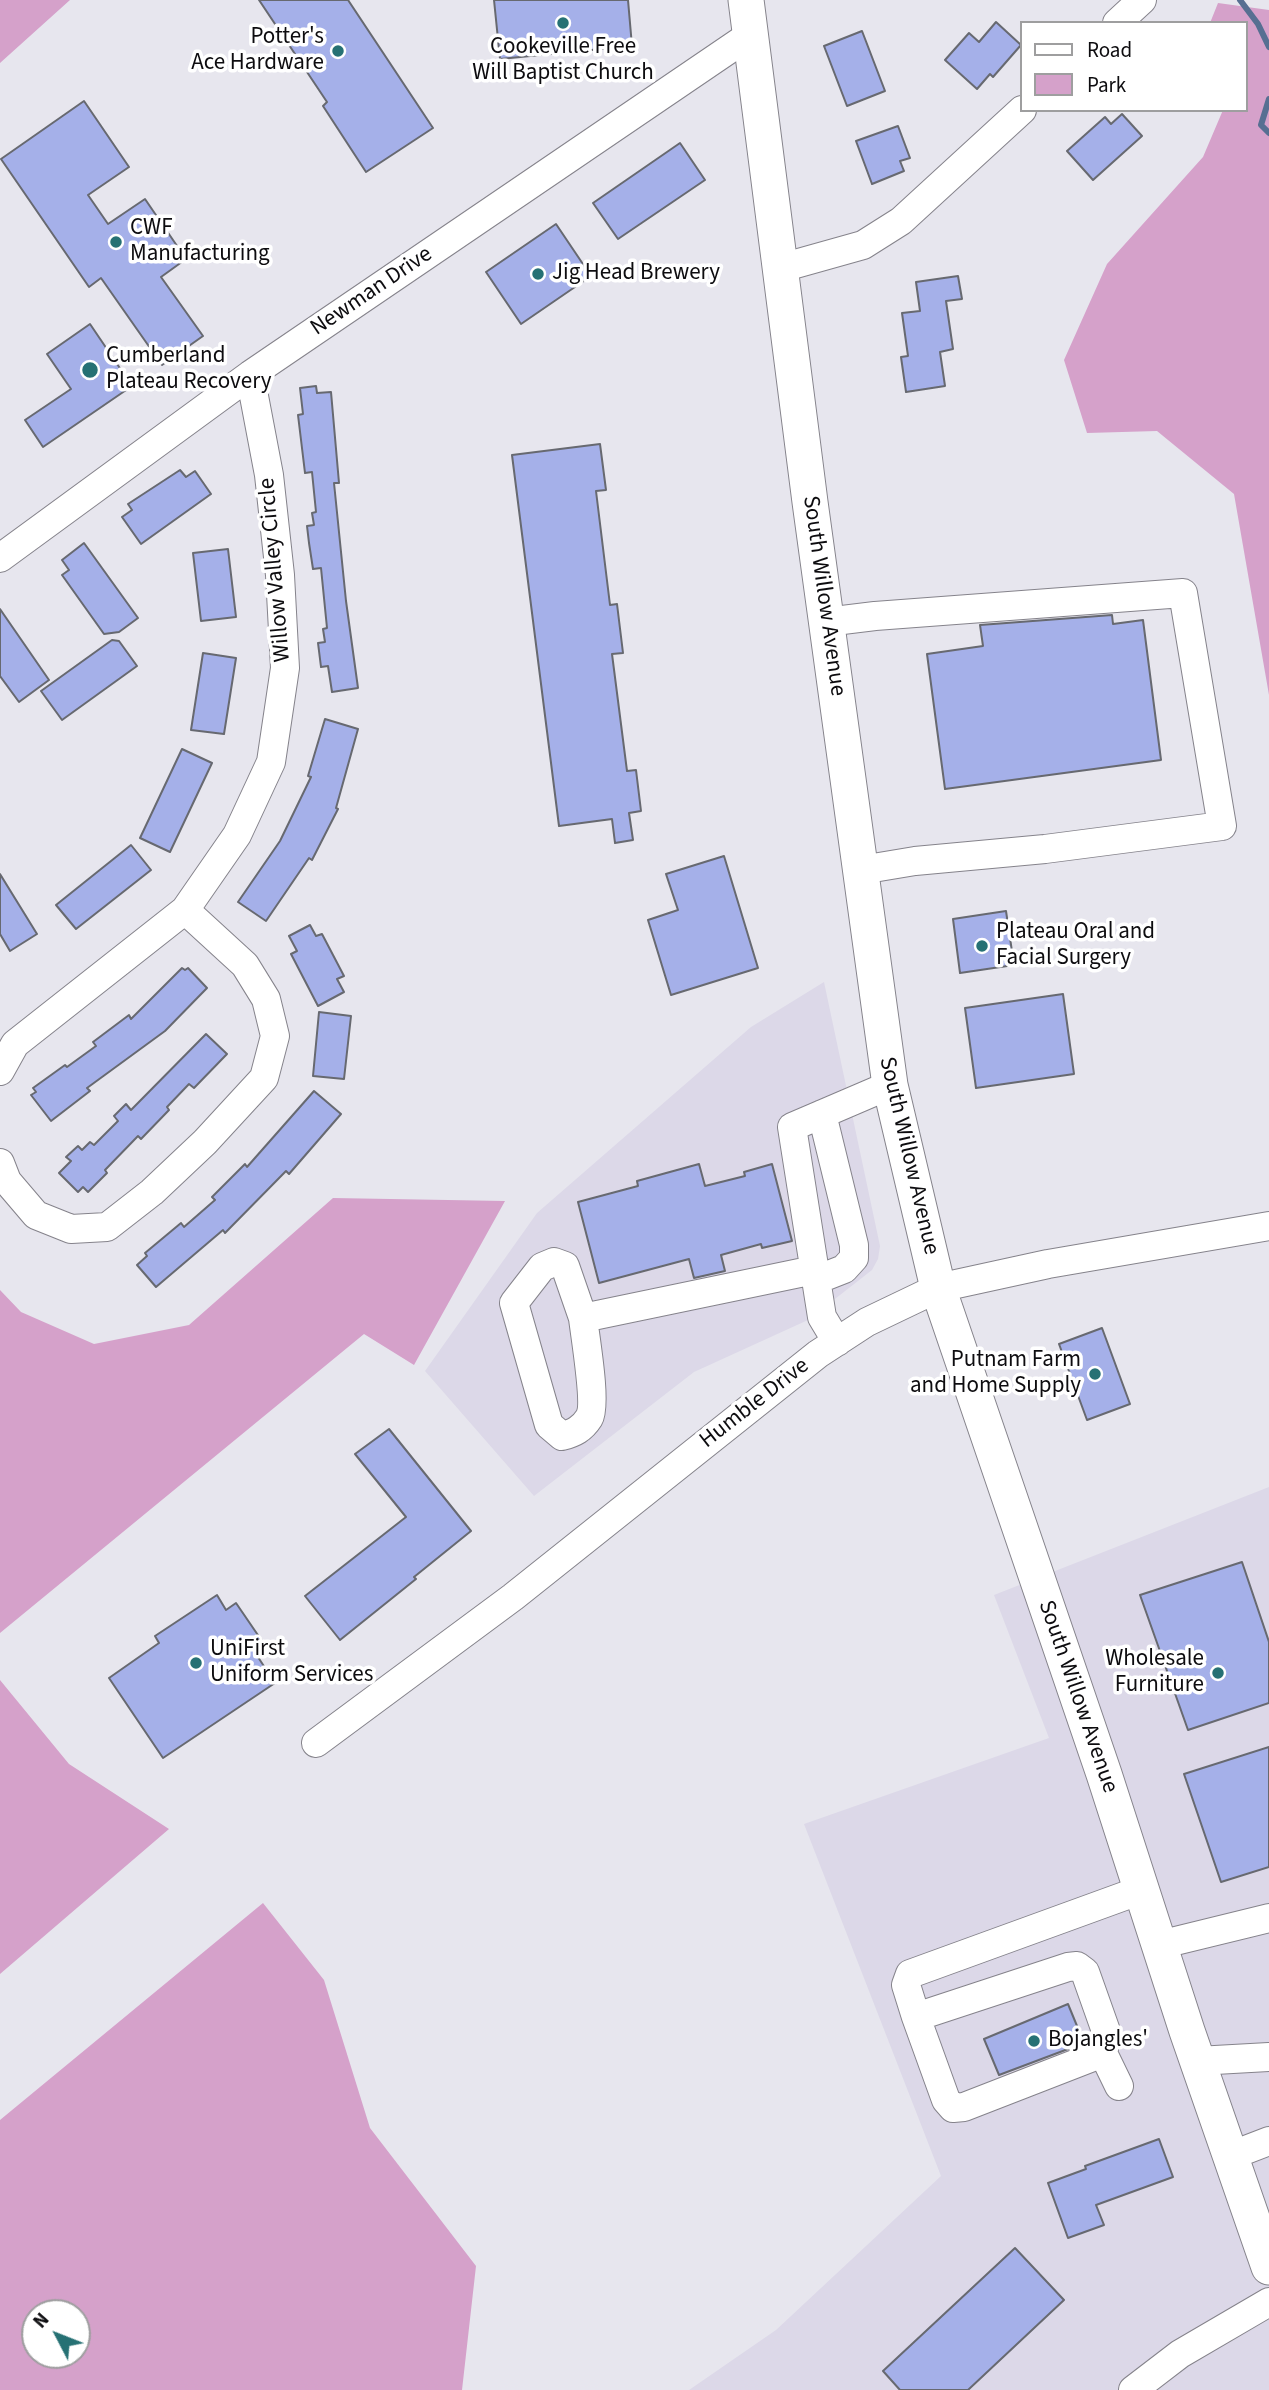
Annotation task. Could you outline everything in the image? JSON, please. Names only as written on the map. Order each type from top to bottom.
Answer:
[{"type":"main road","name":"South Willow Avenue","points":[[746,0],[826,622],[890,1085],[938,1288],[1104,1774],[1197,2061],[1269,2267]]},
{"type":"main road","points":[[1233,2164],[1269,2198]]},
{"type":"street","points":[[1119,21],[1142,0]]},
{"type":"street","name":"Newman Drive","points":[[0,558],[250,375],[750,35]]},
{"type":"street","points":[[781,268],[863,245],[901,221],[1020,112]]},
{"type":"street","name":"Willow Valley Circle","points":[[0,1071],[15,1044],[185,910],[237,835],[271,762],[285,668],[280,575],[269,475],[250,375]]},
{"type":"street","points":[[826,622],[1183,593],[1222,826],[1045,849],[915,861],[861,870]]},
{"type":"street","points":[[0,1163],[7,1181],[36,1215],[71,1229],[107,1227],[152,1192],[264,1078],[275,1035],[266,999],[245,965],[185,910]]},
{"type":"street","points":[[836,1342],[822,1317],[792,1127],[890,1085]]},
{"type":"street","points":[[583,1318],[844,1269],[854,1258],[854,1245],[822,1114]]},
{"type":"street","name":"Humble Drive","points":[[316,1744],[513,1597],[775,1388],[867,1322],[938,1288],[1048,1264],[1269,1226]]},
{"type":"street","points":[[555,1262],[565,1266],[583,1318],[591,1390],[591,1416],[576,1432],[562,1436],[549,1425],[514,1303],[542,1267],[555,1262]]},
{"type":"street","points":[[1103,2053],[964,2107],[953,2108],[946,2100],[906,1985],[910,1974],[1141,1889]]},
{"type":"street","points":[[1159,1945],[1269,1918]]},
{"type":"street","points":[[1004,1939],[1020,1983]]},
{"type":"street","points":[[916,2017],[1077,1966],[1086,1972],[1107,2034],[1103,2053],[1119,2086]]},
{"type":"street","points":[[1197,2061],[1269,2057]]},
{"type":"street","points":[[1233,2164],[1269,2141]]},
{"type":"street","points":[[1133,2390],[1180,2354],[1269,2302]]},
{"type":"shaded area","points":[[824,982],[880,1246],[878,1259],[872,1270],[808,1320],[694,1372],[534,1496],[425,1371],[537,1213],[751,1027]]},
{"type":"shaded area","points":[[1269,1487],[1269,2390],[689,2390],[776,2330],[941,2176],[804,1824],[1049,1738],[994,1595]]},
{"type":"green space","points":[[0,0],[70,0],[0,63]]},
{"type":"green space","points":[[1218,3],[1269,10],[1269,695],[1234,494],[1157,431],[1087,433],[1064,360],[1107,264],[1203,157],[1222,112],[1248,112],[1248,21],[1211,21]]},
{"type":"green space","points":[[333,1198],[505,1201],[414,1365],[364,1334],[0,1633],[0,1290],[21,1312],[94,1344],[189,1325]]},
{"type":"green space","points":[[0,1680],[69,1764],[169,1829],[0,1974]]},
{"type":"green space","points":[[263,1903],[324,1980],[370,2128],[476,2266],[462,2390],[0,2390],[0,2120]]},
{"type":"building","name":"Potter's Ace Hardware","points":[[259,0],[348,0],[433,128],[366,172],[323,106],[327,102]]},
{"type":"building","name":"Cookeville Free Will Baptist Church","points":[[494,0],[628,0],[632,46],[500,59]]},
{"type":"building","points":[[996,22],[1020,46],[993,77],[990,74],[977,89],[945,60],[969,33],[979,42]]},
{"type":"building","points":[[862,31],[885,91],[847,106],[824,46]]},
{"type":"building","name":"CWF Manufacturing","points":[[84,101],[129,167],[88,195],[108,224],[145,199],[186,259],[161,277],[203,336],[162,365],[101,278],[89,287],[1,159]]},
{"type":"building","points":[[1122,114],[1142,136],[1093,180],[1067,151],[1105,117],[1111,124]]},
{"type":"building","points":[[898,126],[910,158],[900,161],[904,171],[872,184],[856,141]]},
{"type":"building","points":[[680,143],[705,180],[618,239],[593,203]]},
{"type":"building","name":"Jig Head Brewery","points":[[556,224],[591,276],[521,324],[486,272]]},
{"type":"building","points":[[958,276],[962,299],[946,301],[953,349],[940,352],[945,386],[906,392],[901,357],[908,356],[902,313],[920,311],[916,282]]},
{"type":"building","name":"Cumberland Plateau Recovery","points":[[90,324],[132,386],[43,447],[25,420],[71,389],[47,354]]},
{"type":"building","points":[[316,386],[317,393],[331,392],[339,483],[334,483],[358,688],[332,692],[328,666],[321,667],[318,643],[325,642],[323,629],[327,628],[321,568],[313,569],[309,543],[307,526],[314,525],[312,513],[316,512],[312,472],[305,473],[298,415],[303,414],[300,388]]},
{"type":"building","points":[[600,444],[606,490],[596,491],[610,605],[617,604],[623,653],[612,654],[627,771],[636,770],[641,811],[629,813],[633,840],[615,843],[612,819],[559,826],[512,455]]},
{"type":"building","points":[[180,470],[186,477],[195,471],[211,494],[141,544],[122,517],[132,510],[128,504]]},
{"type":"building","points":[[84,543],[138,618],[119,632],[104,634],[62,575],[69,570],[62,560]]},
{"type":"building","points":[[228,549],[236,617],[201,621],[193,553]]},
{"type":"building","points":[[0,609],[49,680],[19,702],[0,676]]},
{"type":"building","points":[[1112,615],[1113,624],[1143,620],[1161,760],[945,789],[927,654],[983,646],[980,625]]},
{"type":"building","points":[[112,640],[119,641],[137,666],[62,720],[41,691]]},
{"type":"building","points":[[203,653],[236,658],[224,734],[191,730]]},
{"type":"building","points":[[325,719],[358,729],[336,808],[338,809],[312,860],[309,858],[266,921],[238,902],[280,841],[311,777],[308,776]]},
{"type":"building","points":[[182,749],[212,763],[170,852],[140,838]]},
{"type":"building","points":[[131,845],[151,870],[76,929],[56,905]]},
{"type":"building","points":[[724,856],[758,968],[671,995],[648,920],[678,910],[666,874]]},
{"type":"building","points":[[0,874],[37,934],[10,951],[0,934]]},
{"type":"building","name":"Plateau Oral and Facial Surgery","points":[[1006,911],[1014,965],[960,973],[953,919]]},
{"type":"building","points":[[310,925],[316,936],[322,934],[344,976],[337,979],[344,992],[318,1006],[291,954],[297,951],[289,936]]},
{"type":"building","points":[[182,968],[188,968],[207,988],[165,1031],[87,1088],[90,1091],[51,1121],[31,1095],[36,1092],[33,1088],[96,1046],[93,1042],[129,1015],[131,1019]]},
{"type":"building","points":[[1063,994],[1074,1074],[976,1088],[965,1008]]},
{"type":"building","points":[[319,1012],[351,1016],[344,1079],[313,1076]]},
{"type":"building","points":[[206,1034],[227,1054],[194,1088],[189,1084],[167,1107],[169,1110],[141,1139],[138,1136],[88,1192],[83,1187],[78,1192],[59,1173],[71,1161],[66,1157],[78,1146],[82,1150],[90,1142],[94,1145],[118,1121],[114,1116],[126,1104],[131,1110]]},
{"type":"building","points":[[314,1091],[341,1114],[289,1174],[286,1171],[225,1233],[223,1230],[156,1287],[137,1265],[147,1256],[145,1253],[181,1223],[184,1227],[215,1200],[212,1197],[245,1164],[247,1167]]},
{"type":"building","points":[[699,1164],[705,1186],[745,1176],[744,1172],[772,1164],[792,1241],[762,1248],[761,1244],[721,1255],[725,1271],[694,1278],[689,1259],[599,1283],[578,1202],[638,1186],[637,1181]]},
{"type":"building","name":"Putnam Farm and Home Supply","points":[[1102,1328],[1130,1404],[1087,1420],[1059,1344]]},
{"type":"building","points":[[389,1429],[471,1531],[340,1640],[305,1596],[406,1517],[355,1454]]},
{"type":"building","name":"Wholesale Furniture","points":[[1242,1562],[1269,1642],[1269,1703],[1188,1730],[1140,1595]]},
{"type":"building","name":"UniFirst Uniform Services","points":[[217,1595],[226,1610],[236,1603],[262,1641],[252,1648],[275,1683],[163,1758],[109,1678],[159,1643],[155,1636]]},
{"type":"building","name":"Wholesale Furniture","points":[[1269,1747],[1269,1867],[1221,1882],[1184,1774]]},
{"type":"building","name":"Bojangles'","points":[[1068,2004],[1084,2043],[999,2075],[984,2039]]},
{"type":"building","points":[[1159,2139],[1173,2177],[1096,2205],[1104,2225],[1068,2238],[1048,2183],[1086,2169],[1085,2166]]},
{"type":"building","points":[[1015,2248],[1064,2300],[968,2390],[900,2390],[883,2371]]},
{"type":"waterway","points":[[1240,0],[1258,24],[1269,47]]},
{"type":"waterway","points":[[1269,99],[1261,125],[1269,133]]},
{"type":"place","name":"Cookeville Free Will Baptist Church","points":[[563,23]]},
{"type":"place","name":"Potter's Ace Hardware","points":[[338,51]]},
{"type":"place","name":"CWF Manufacturing","points":[[116,242]]},
{"type":"place","name":"Jig Head Brewery","points":[[538,274]]},
{"type":"place","name":"Cumberland Plateau Recovery","points":[[90,370]]},
{"type":"place","name":"Plateau Oral and Facial Surgery","points":[[982,946]]},
{"type":"place","name":"Putnam Farm and Home Supply","points":[[1095,1374]]},
{"type":"place","name":"UniFirst Uniform Services","points":[[196,1663]]},
{"type":"place","name":"Wholesale Furniture","points":[[1218,1673]]},
{"type":"place","name":"Bojangles'","points":[[1034,2041]]}]
